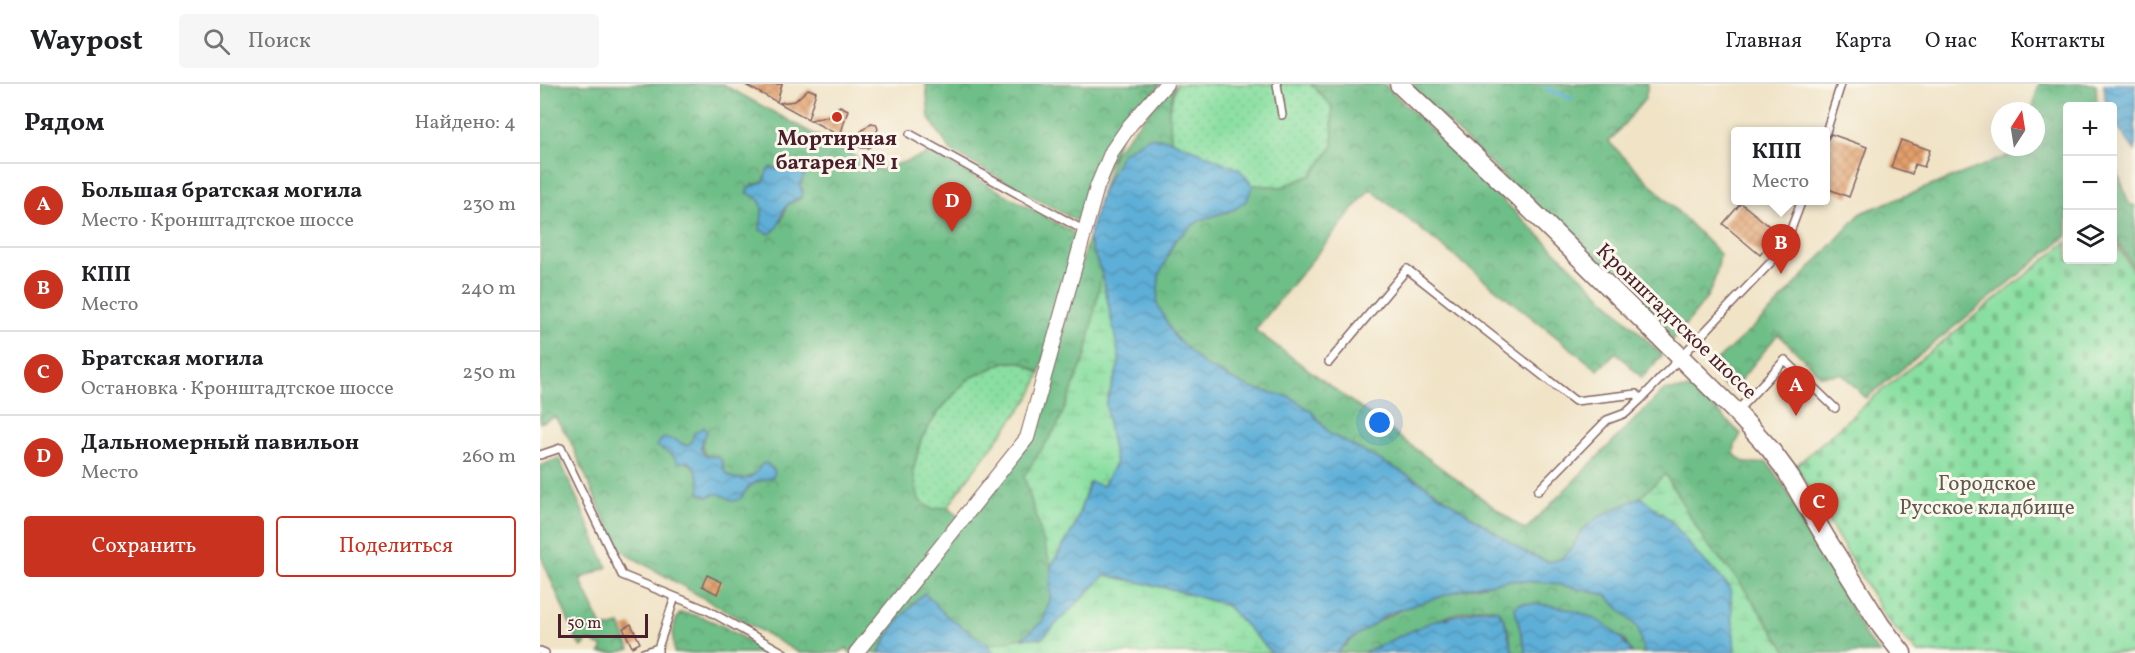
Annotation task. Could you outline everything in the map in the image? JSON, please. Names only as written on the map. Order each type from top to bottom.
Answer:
[{"type":"street","points":[[856,653],[1028,438],[1097,187],[1112,152],[1130,125],[1166,84]]},
{"type":"street","name":"Кронштадтское шоссе","points":[[1399,84],[1516,195],[1736,412],[1770,449],[1787,472],[1881,626],[1902,653]]},
{"type":"lane","points":[[1277,84],[1282,115]]},
{"type":"lane","points":[[1828,127],[1841,84]]},
{"type":"lane","points":[[910,134],[1085,231]]},
{"type":"lane","points":[[1538,492],[1607,420],[1626,413],[1641,399],[1772,261],[1788,237],[1800,205]]},
{"type":"lane","points":[[1329,362],[1407,269],[1575,401],[1636,394],[1641,399]]},
{"type":"lane","points":[[1736,412],[1785,360],[1834,408]]},
{"type":"lane","points":[[540,456],[561,448],[622,575],[707,610],[784,653]]},
{"type":"lane","points":[[643,653],[658,650],[675,597]]},
{"type":"lane","points":[[540,651],[545,653]]},
{"type":"green space","points":[[540,84],[722,84],[880,170],[931,153],[1078,235],[1040,373],[1022,362],[1005,362],[968,379],[939,411],[921,439],[913,471],[919,500],[932,509],[948,507],[960,518],[1031,440],[1088,239],[1102,274],[1086,355],[1058,425],[1024,476],[1051,566],[1050,600],[1043,621],[1022,638],[988,645],[948,617],[924,593],[886,638],[879,653],[850,653],[847,648],[839,653],[799,653],[630,556],[616,545],[569,438],[555,417],[540,423]],"holes":[[[777,168],[802,180],[800,185],[803,190],[801,198],[787,205],[781,222],[762,208],[752,185],[764,182],[765,177]],[[704,437],[702,447],[705,454],[723,462],[727,475],[744,478],[755,473],[767,479],[752,485],[742,497],[728,498],[724,494],[700,487],[694,467],[672,454],[676,440],[686,446]]]},
{"type":"green space","points":[[926,84],[1161,84],[1125,125],[1082,224],[951,151],[929,118]]},
{"type":"green space","points":[[1176,84],[1311,84],[1332,105],[1333,146],[1312,175],[1282,187],[1253,185],[1239,169],[1171,140],[1169,110]]},
{"type":"green space","points":[[1311,84],[1384,84],[1662,355],[1642,378],[1616,352],[1598,370],[1370,189],[1255,330],[1525,530],[1664,390],[1694,389],[1741,434],[1735,445],[1734,453],[1737,457],[1748,463],[1767,462],[1787,491],[1868,640],[1880,653],[1788,653],[1738,580],[1705,542],[1665,474],[1641,497],[1599,517],[1582,530],[1572,548],[1561,559],[1549,562],[1523,551],[1419,481],[1330,434],[1310,410],[1290,397],[1250,388],[1204,365],[1173,335],[1157,303],[1159,276],[1175,240],[1200,220],[1235,209],[1247,200],[1253,185],[1282,187],[1312,175],[1333,146],[1332,106]]},
{"type":"green space","points":[[1408,84],[1648,84],[1645,99],[1609,142],[1720,254],[1718,269],[1710,292],[1672,340]]},
{"type":"green space","points":[[2039,84],[2096,84],[2097,102],[2063,102],[2063,239],[1866,398],[1842,374],[1821,376],[1778,334],[1735,387],[1726,387],[1721,382],[1716,374],[1714,363],[1771,311],[1861,213],[2008,156],[2045,156],[2045,102],[2034,102]]},
{"type":"green space","points":[[1174,86],[1169,110],[1171,140],[1149,137],[1101,194],[1114,153]]},
{"type":"green space","points":[[2117,170],[2129,204],[2135,206],[2135,270],[2117,241]]},
{"type":"green space","name":"Городское Русское кладбище","points":[[2063,245],[2063,264],[2117,264],[2117,245],[2135,274],[2135,653],[1918,653],[1887,620],[1796,466],[1870,400]]},
{"type":"green space","points":[[1102,274],[1120,361],[1106,404],[1116,462],[1103,486],[1089,483],[1074,528],[1051,566],[1024,476],[1058,425],[1086,355]]},
{"type":"green space","points":[[1005,362],[1022,362],[1040,373],[1032,394],[948,507],[932,510],[919,501],[913,471],[921,439],[939,411],[968,379]]},
{"type":"green space","points":[[559,458],[607,567],[580,579],[603,629],[620,625],[630,649],[617,653],[600,653],[603,647],[588,640],[582,647],[578,643],[540,554],[540,466]]},
{"type":"green space","points":[[1665,474],[1705,542],[1738,580],[1788,653],[1735,653],[1730,587],[1697,554],[1671,521],[1641,497]]},
{"type":"green space","points":[[1105,575],[1171,589],[1226,605],[1272,653],[994,653],[988,645],[1022,638],[1042,638]]},
{"type":"green space","points":[[1511,580],[1552,583],[1606,595],[1638,628],[1644,653],[1632,653],[1623,638],[1555,607],[1521,603],[1516,613],[1526,653],[1513,653],[1508,630],[1500,613],[1485,608],[1451,615],[1364,652],[1337,653],[1354,637],[1374,624],[1418,603],[1465,589]]},
{"type":"green space","points":[[680,613],[692,614],[714,622],[768,653],[674,653],[674,627]]},
{"type":"water","points":[[2104,84],[2135,84],[2135,151],[2117,126],[2117,102],[2106,102]]},
{"type":"water","points":[[1149,137],[1171,140],[1239,169],[1253,185],[1247,200],[1235,209],[1200,220],[1175,240],[1159,276],[1157,303],[1173,335],[1204,365],[1250,388],[1290,397],[1310,410],[1330,434],[1419,481],[1523,551],[1548,562],[1561,559],[1572,548],[1582,530],[1599,517],[1641,497],[1671,521],[1697,554],[1730,587],[1735,653],[1644,653],[1638,628],[1606,595],[1552,583],[1511,580],[1470,587],[1390,613],[1347,642],[1337,653],[1272,653],[1226,605],[1171,589],[1105,575],[1042,638],[1022,638],[1043,621],[1050,600],[1051,566],[1074,528],[1090,482],[1103,486],[1116,462],[1106,404],[1120,361],[1102,274],[1088,239],[1101,194],[1122,153]]},
{"type":"water","points":[[771,167],[783,171],[796,167],[801,169],[804,175],[800,185],[803,194],[787,205],[777,228],[770,234],[760,230],[761,203],[747,193],[748,188],[764,182],[767,171]]},
{"type":"water","points":[[704,427],[707,432],[702,441],[702,452],[707,456],[719,457],[727,474],[737,479],[749,478],[762,464],[767,463],[775,471],[773,477],[754,484],[741,498],[733,501],[719,494],[708,497],[699,492],[699,479],[691,464],[688,461],[678,463],[672,455],[657,446],[665,438],[676,440],[686,446],[691,443],[694,433]]},
{"type":"water","points":[[924,593],[948,617],[988,645],[994,653],[879,653],[898,621]]},
{"type":"water","points":[[1521,603],[1553,606],[1584,614],[1611,629],[1632,653],[1526,653],[1515,609]]},
{"type":"water","points":[[1480,609],[1497,610],[1504,619],[1513,653],[1363,653],[1431,622]]},
{"type":"building","points":[[782,84],[777,102],[747,86]]},
{"type":"building","points":[[808,89],[816,92],[808,119],[779,103],[795,101]]},
{"type":"building","points":[[840,106],[848,110],[840,136],[810,120],[830,116]]},
{"type":"building","points":[[871,123],[876,124],[878,129],[870,147],[862,148],[840,136],[858,134]]},
{"type":"building","points":[[1831,134],[1867,147],[1849,197],[1830,190]]},
{"type":"building","points":[[1901,140],[1930,150],[1924,167],[1915,164],[1912,174],[1891,167]]},
{"type":"building","points":[[1739,205],[1743,205],[1774,230],[1764,242],[1768,245],[1760,255],[1723,224]]},
{"type":"building","points":[[707,575],[722,582],[717,594],[702,586]]},
{"type":"building","points":[[631,624],[640,643],[632,647],[623,628]]},
{"type":"waterway","points":[[1547,89],[1571,98]]},
{"type":"place","name":"Мортирная батарея № 1","points":[[837,117]]},
{"type":"place","name":"Дальномерный павильон","points":[[952,232]]},
{"type":"place","name":"КПП","points":[[1781,274]]},
{"type":"place","name":"Большая братская могила","points":[[1796,416]]},
{"type":"place","name":"Братская могила","points":[[1819,533]]}]
